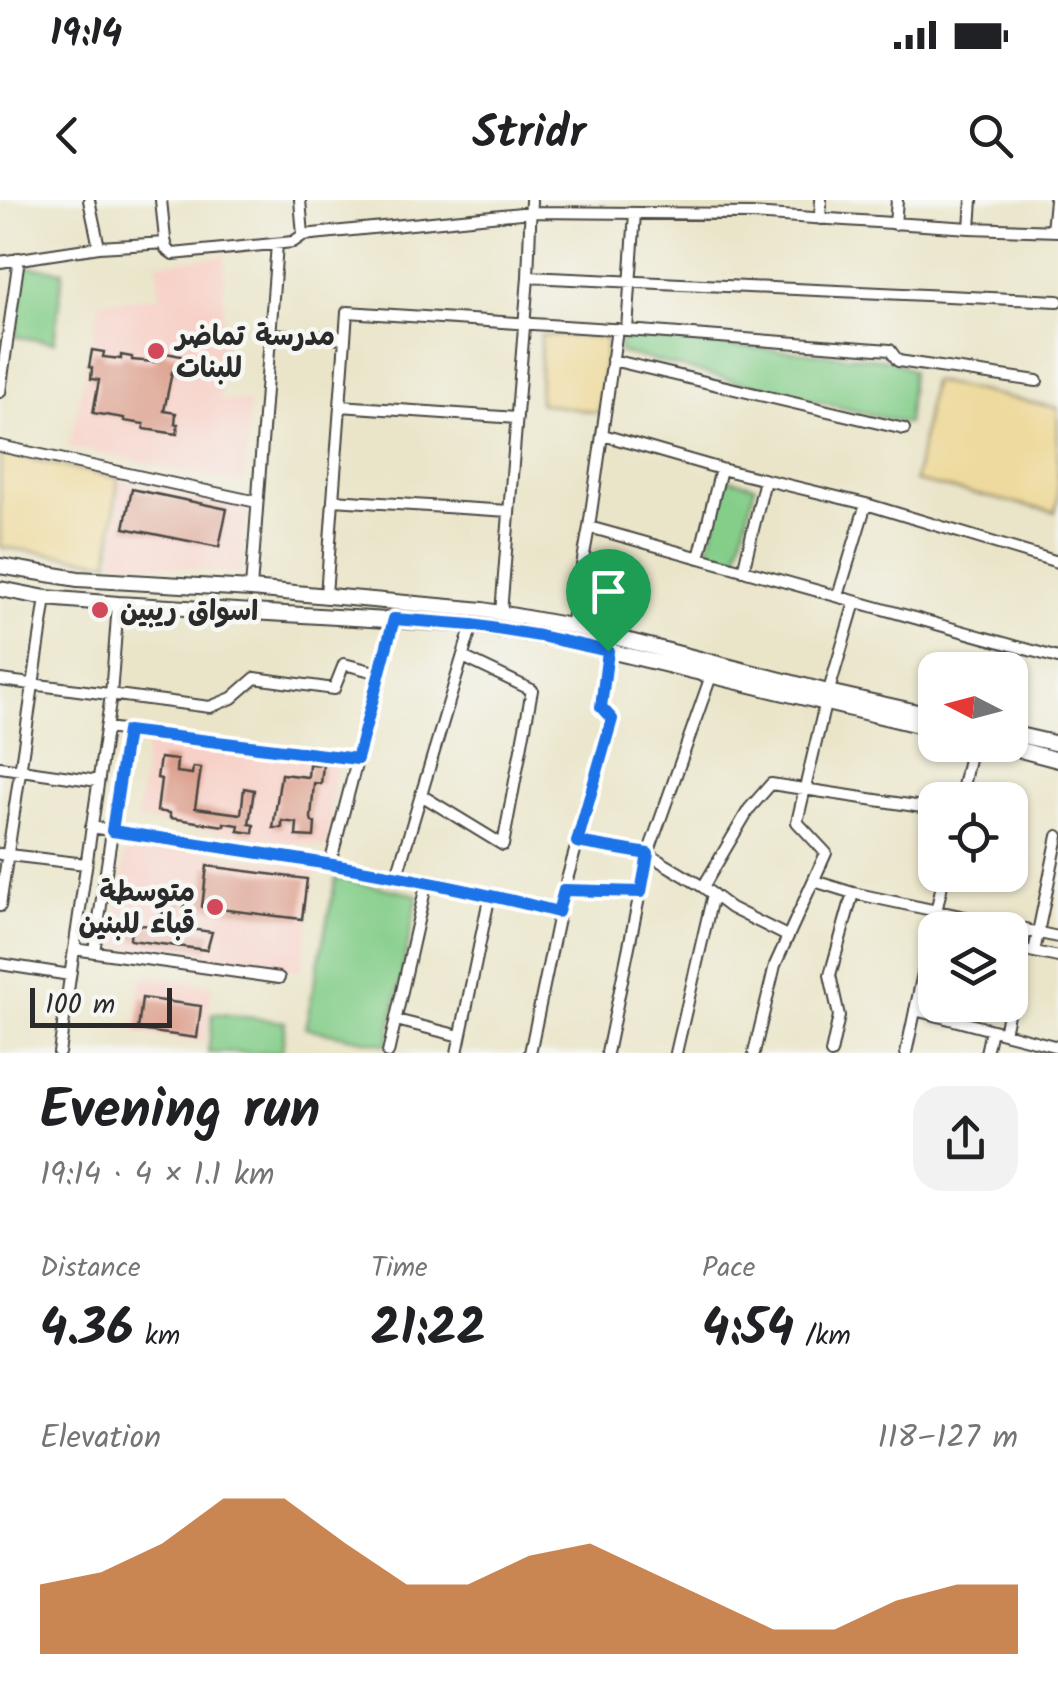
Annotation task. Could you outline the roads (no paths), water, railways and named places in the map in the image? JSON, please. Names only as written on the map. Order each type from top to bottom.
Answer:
[{"type":"main road","points":[[0,566],[78,579],[326,595],[502,613],[571,626],[918,724]]},
{"type":"main road","points":[[0,589],[46,598],[118,604],[472,625],[540,636],[711,676],[918,713]]},
{"type":"main road","points":[[1028,737],[1058,744]]},
{"type":"main road","points":[[1028,752],[1058,760]]},
{"type":"street","points":[[89,200],[99,247]]},
{"type":"street","points":[[161,200],[166,249],[173,254],[293,242],[303,235],[531,206],[607,206],[634,213],[680,206],[896,224],[1055,231],[1055,200]]},
{"type":"street","points":[[300,200],[303,235]]},
{"type":"street","points":[[752,200],[752,214]]},
{"type":"street","points":[[820,218],[821,200]]},
{"type":"street","points":[[896,200],[896,224]]},
{"type":"street","points":[[970,228],[972,200]]},
{"type":"street","points":[[502,613],[531,206]]},
{"type":"street","points":[[571,626],[612,360],[631,282],[634,213]]},
{"type":"street","points":[[0,262],[99,247],[166,242]]},
{"type":"street","points":[[251,589],[277,244]]},
{"type":"street","points":[[0,392],[19,258]]},
{"type":"street","points":[[528,277],[1058,301]]},
{"type":"street","points":[[326,595],[347,312],[890,350],[898,361],[1037,382]]},
{"type":"street","points":[[270,334],[346,338]]},
{"type":"street","points":[[612,360],[904,429]]},
{"type":"street","points":[[340,406],[517,418]]},
{"type":"street","points":[[602,435],[866,504],[1058,562]]},
{"type":"street","points":[[0,446],[258,502]]},
{"type":"street","points":[[699,558],[721,468]]},
{"type":"street","points":[[743,571],[765,480]]},
{"type":"street","points":[[334,500],[509,512]]},
{"type":"street","points":[[838,596],[866,504]]},
{"type":"street","points":[[589,526],[1058,658]]},
{"type":"street","points":[[0,906],[4,854],[46,598]]},
{"type":"street","points":[[754,1053],[775,965],[826,853],[797,822],[855,602]]},
{"type":"street","points":[[58,1053],[106,728],[118,604]]},
{"type":"street","points":[[330,864],[394,619]]},
{"type":"street","points":[[397,876],[472,625]]},
{"type":"street","points":[[530,1053],[558,912],[612,719],[601,707],[608,651]]},
{"type":"street","points":[[421,795],[503,845],[532,690],[462,656]]},
{"type":"street","points":[[0,680],[210,706],[232,698],[255,678],[334,689],[344,664],[380,673]]},
{"type":"street","points":[[606,1053],[648,854],[711,676]]},
{"type":"street","points":[[106,728],[357,759]]},
{"type":"street","points":[[94,952],[127,731]]},
{"type":"street","points":[[0,767],[98,781]]},
{"type":"street","points":[[676,1053],[708,891],[750,809],[772,784],[918,806]]},
{"type":"street","points":[[91,827],[428,881],[558,912]]},
{"type":"street","points":[[1058,836],[1055,863],[1028,950],[1058,957]]},
{"type":"street","points":[[577,842],[648,854],[731,908],[786,936]]},
{"type":"street","points":[[4,854],[86,864]]},
{"type":"street","points":[[388,1053],[428,881]]},
{"type":"street","points":[[814,881],[852,893],[1058,936]]},
{"type":"street","points":[[564,890],[641,892]]},
{"type":"street","points":[[906,1053],[941,892]]},
{"type":"street","points":[[831,1053],[839,1016],[830,976],[852,893]]},
{"type":"street","points":[[457,1053],[490,894]]},
{"type":"street","points":[[74,949],[278,978]]},
{"type":"street","points":[[0,964],[70,975]]},
{"type":"street","points":[[915,1010],[1056,1049]]},
{"type":"street","points":[[396,1020],[460,1036]]},
{"type":"street","points":[[1004,1033],[1007,1022]]},
{"type":"street","points":[[986,1053],[991,1030]]},
{"type":"place","name":"مدرسة تماضر للبنات","points":[[156,351]]},
{"type":"place","name":"اسواق ريبين","points":[[100,610]]},
{"type":"place","name":"متوسطة قباء للبنين","points":[[215,907]]}]
